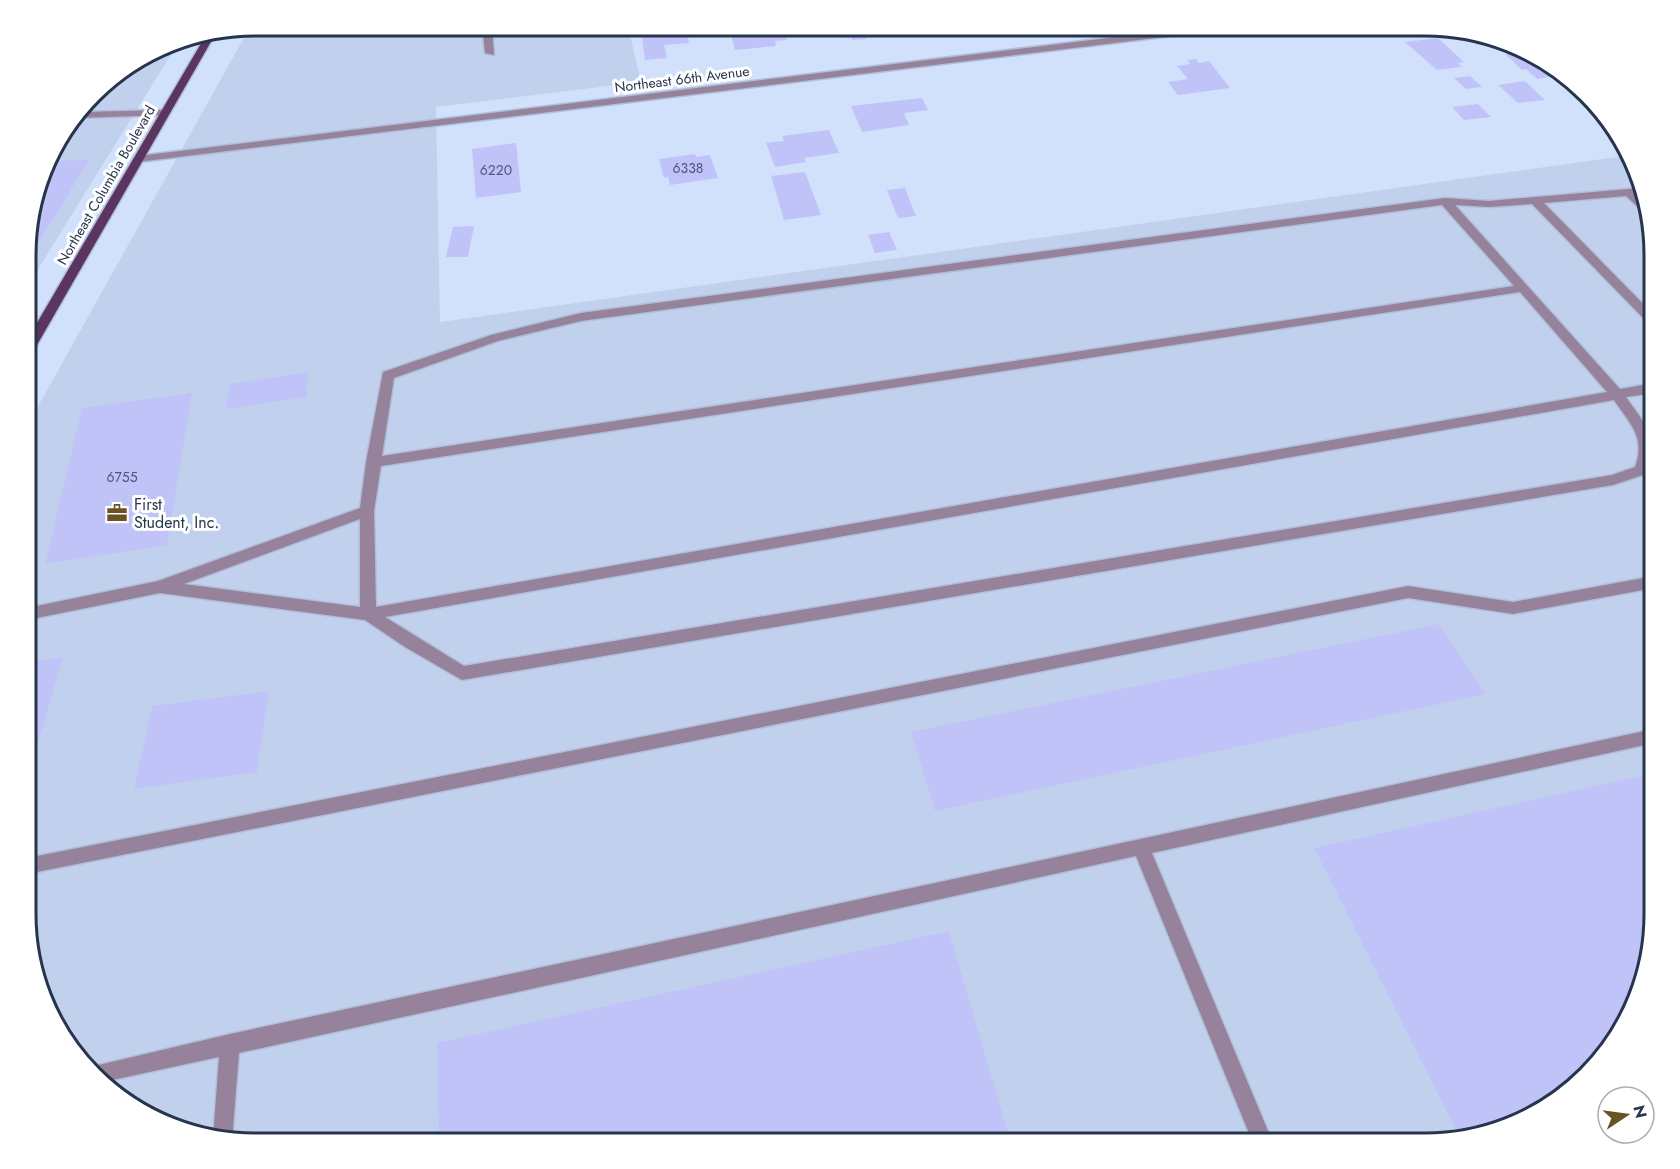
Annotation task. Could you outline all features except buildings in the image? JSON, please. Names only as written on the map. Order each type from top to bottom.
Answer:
[{"type":"main road","name":"Northeast Columbia Boulevard","points":[[36,336],[208,41]]},
{"type":"street","points":[[488,36],[490,52]]},
{"type":"street","name":"Northeast 66th Avenue","points":[[138,159],[1148,36]]},
{"type":"street","points":[[87,115],[165,113]]},
{"type":"street","points":[[368,614],[367,511],[388,375],[495,338],[580,317],[1445,201],[1489,204],[1634,191]]},
{"type":"street","points":[[1535,200],[1644,312]]},
{"type":"street","points":[[1445,201],[1617,394],[1641,429],[1644,438]]},
{"type":"street","points":[[373,462],[1523,288]]},
{"type":"street","points":[[160,587],[368,614],[1644,390]]},
{"type":"street","points":[[368,614],[411,644],[462,673],[1613,480],[1641,470],[1644,461]]},
{"type":"street","points":[[36,612],[160,587],[367,511]]},
{"type":"street","points":[[36,864],[1408,592],[1513,608],[1644,584]]},
{"type":"street","points":[[104,1072],[1644,738]]},
{"type":"street","points":[[1141,847],[1259,1133]]},
{"type":"street","points":[[224,1131],[230,1044]]},
{"type":"shaded area","points":[[245,36],[630,36],[641,82],[436,107],[440,322],[1620,157],[1637,199],[1644,241],[1644,928],[1637,970],[1627,998],[1615,1023],[1599,1047],[1580,1069],[1558,1088],[1534,1104],[1509,1116],[1481,1126],[1439,1133],[241,1133],[199,1126],[171,1116],[146,1104],[122,1088],[90,1058],[59,1011],[40,956],[36,928],[36,410]]},
{"type":"shaded area","points":[[172,53],[36,272],[36,241],[43,199],[65,146],[90,111],[111,90],[146,65]]},
{"type":"place","name":"First Student, Inc.","points":[[117,513]]}]
